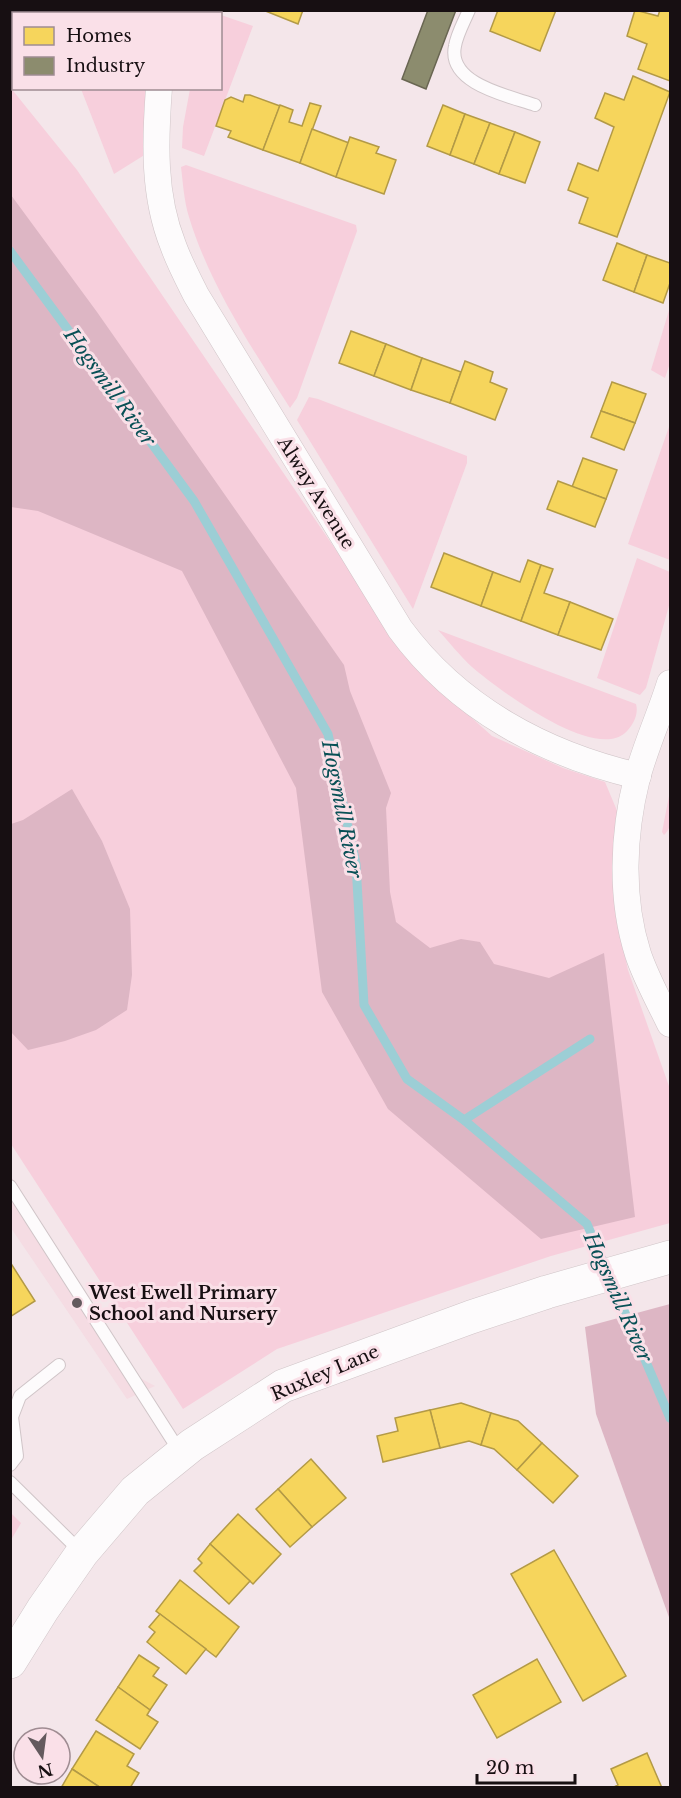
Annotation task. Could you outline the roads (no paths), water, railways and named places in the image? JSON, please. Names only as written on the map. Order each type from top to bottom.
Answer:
[{"type":"main road","name":"Ruxley Lane","points":[[10,1662],[82,1553],[135,1491],[181,1453],[283,1386],[471,1317],[547,1292],[660,1260]]},
{"type":"street","name":"Alway Avenue","points":[[159,90],[157,179],[164,217],[196,296],[400,629],[420,656],[456,690],[481,709],[528,736],[613,770],[638,776]]},
{"type":"street","points":[[670,683],[638,776],[627,834],[626,882],[630,918],[638,953],[670,1024]]},
{"type":"lane","points":[[469,10],[454,47],[456,61],[463,74],[473,83],[535,105]]},
{"type":"lane","points":[[10,1186],[181,1453]]},
{"type":"lane","points":[[10,1465],[17,1456],[12,1417],[20,1396],[59,1365]]},
{"type":"lane","points":[[10,1482],[82,1553]]},
{"type":"waterway","name":"Hogsmill River","points":[[10,251],[194,501],[328,734],[356,864],[364,1005],[407,1079],[464,1120],[587,1224],[670,1418]]},
{"type":"waterway","points":[[464,1120],[590,1039]]},
{"type":"place","name":"West Ewell Primary School and Nursery","points":[[77,1303]]}]
